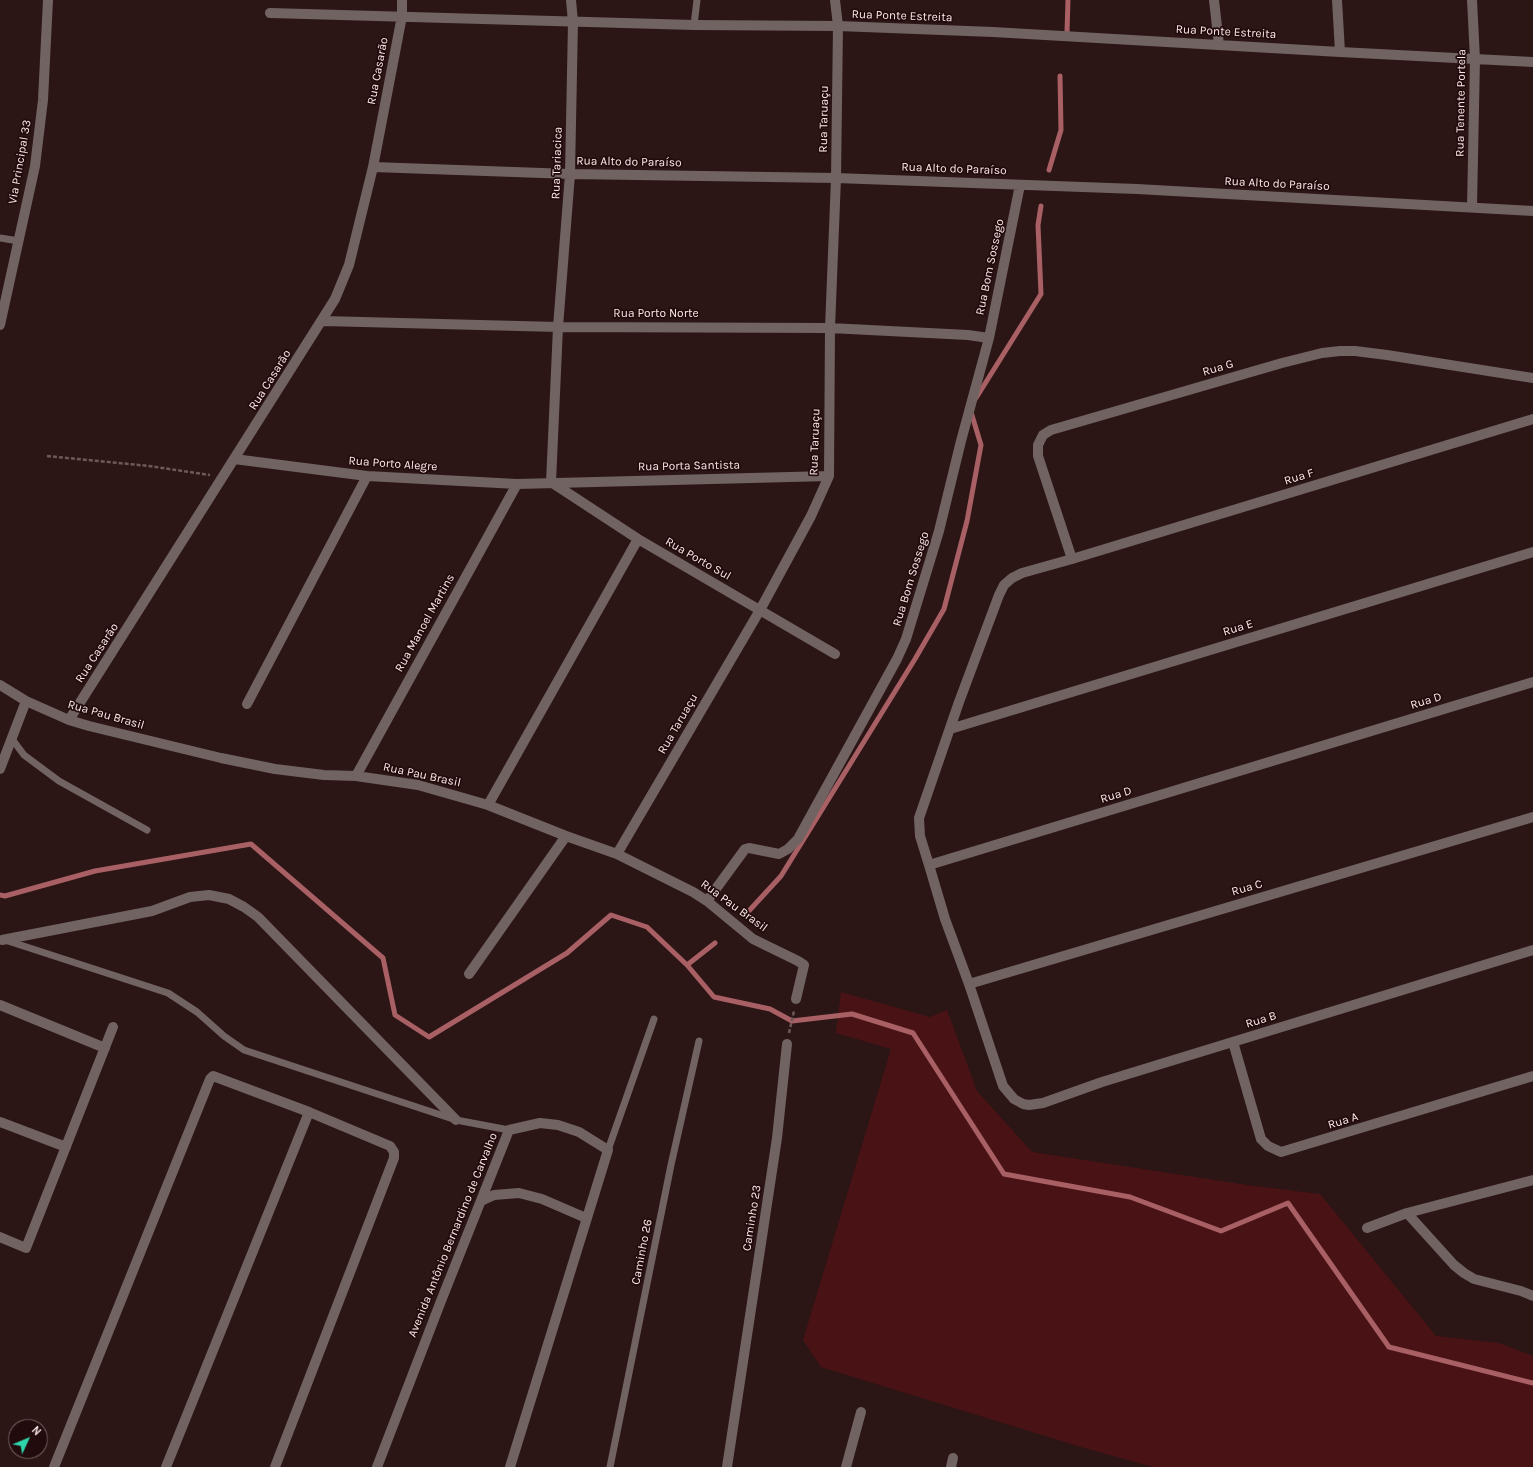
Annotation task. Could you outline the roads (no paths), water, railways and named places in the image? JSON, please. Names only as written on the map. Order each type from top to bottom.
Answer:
[{"type":"street","name":"Via Principal 33","points":[[0,325],[35,166],[40,132],[48,0]]},
{"type":"street","name":"Rua Casarão","points":[[69,720],[335,299],[350,265],[372,167],[402,16],[402,0]]},
{"type":"street","name":"Rua Tariacica","points":[[551,482],[558,327],[570,174],[573,22],[571,0]]},
{"type":"street","name":"Rua Taruaçu","points":[[617,854],[760,610],[811,516],[829,476],[830,328],[836,178],[838,26],[835,0]]},
{"type":"street","points":[[1214,0],[1219,44]]},
{"type":"street","points":[[1337,0],[1340,52]]},
{"type":"street","name":"Rua Tenente Portela","points":[[1472,0],[1475,59],[1472,207]]},
{"type":"street","name":"Rua Ponte Estreita","points":[[270,13],[694,25],[838,26],[993,32],[1533,62]]},
{"type":"street","name":"Rua Alto do Paraíso","points":[[372,167],[570,174],[836,178],[1137,189],[1533,211]]},
{"type":"street","name":"Rua Bom Sossego","points":[[707,901],[745,849],[749,848],[779,854],[788,850],[798,839],[897,659],[906,639],[939,531],[961,441],[989,338],[1020,185]]},
{"type":"street","name":"Rua Porto Norte","points":[[323,320],[558,327],[830,328],[968,335],[989,338]]},
{"type":"street","name":"Rua G","points":[[1072,559],[1038,456],[1038,445],[1043,435],[1051,430],[1282,363],[1334,351],[1388,354],[1533,378]]},
{"type":"street","name":"Rua F","points":[[1072,559],[1533,419]]},
{"type":"street","name":"Rua Porto Alegre","points":[[234,459],[367,476],[518,484],[551,482]]},
{"type":"street","points":[[247,704],[367,476]]},
{"type":"street","name":"Rua Porta Santista","points":[[551,482],[829,476]]},
{"type":"street","name":"Rua Porto Sul","points":[[551,482],[638,539],[835,654]]},
{"type":"street","name":"Rua Manoel Martins","points":[[356,776],[518,484]]},
{"type":"street","points":[[488,805],[638,539]]},
{"type":"street","name":"Rua E","points":[[950,729],[1533,552]]},
{"type":"street","points":[[969,984],[945,919],[920,836],[919,818],[950,729],[1004,585],[1022,572],[1072,559]]},
{"type":"street","name":"Rua D","points":[[929,865],[1533,682]]},
{"type":"street","name":"Rua Pau Brasil","points":[[0,685],[26,700],[69,720],[220,758],[275,769],[324,775],[356,776],[418,785],[488,805],[566,836],[617,854],[670,879],[707,901],[753,939],[804,965],[796,999]]},
{"type":"street","points":[[0,769],[26,700]]},
{"type":"street","name":"Rua C","points":[[969,984],[1533,818]]},
{"type":"street","points":[[468,974],[566,836]]},
{"type":"street","points":[[1,939],[152,911],[190,897],[209,895],[229,899],[258,917],[456,1120]]},
{"type":"street","name":"Rua B","points":[[969,984],[1003,1086],[1014,1099],[1023,1104],[1029,1105],[1043,1102],[1102,1082],[1533,950]]},
{"type":"street","points":[[0,1005],[105,1048]]},
{"type":"street","points":[[0,1237],[26,1248],[113,1026]]},
{"type":"street","name":"Rua A","points":[[1233,1042],[1261,1139],[1268,1146],[1281,1152],[1294,1150],[1533,1076]]},
{"type":"street","name":"Caminho 23","points":[[727,1467],[777,1138],[788,1044]]},
{"type":"street","points":[[54,1467],[211,1077],[217,1077],[309,1112],[390,1146],[394,1152],[394,1158],[275,1467]]},
{"type":"street","points":[[166,1467],[309,1112]]},
{"type":"street","points":[[0,1122],[66,1147]]},
{"type":"street","name":"Avenida Antônio Bernardino de Carvalho","points":[[377,1467],[509,1130],[540,1123],[558,1125],[579,1132],[608,1150]]},
{"type":"street","points":[[510,1467],[608,1150]]},
{"type":"street","points":[[1367,1228],[1408,1213],[1533,1180]]},
{"type":"street","points":[[481,1201],[494,1195],[519,1193],[542,1199],[586,1218]]},
{"type":"street","points":[[1408,1213],[1454,1265],[1464,1273],[1474,1279],[1521,1291],[1533,1296]]},
{"type":"street","points":[[1521,1291],[1533,1288]]},
{"type":"street","points":[[846,1467],[861,1412]]},
{"type":"lane","points":[[694,25],[696,0]]},
{"type":"lane","points":[[0,238],[19,241]]},
{"type":"lane","points":[[12,739],[24,755],[59,781],[147,830]]},
{"type":"lane","points":[[1,939],[168,993],[197,1012],[233,1044],[244,1050],[456,1120],[509,1130]]},
{"type":"lane","points":[[608,1150],[654,1019]]},
{"type":"lane","name":"Caminho 26","points":[[610,1467],[671,1165],[699,1041]]},
{"type":"waterway","points":[[1067,32],[1068,0]]},
{"type":"waterway","points":[[1049,170],[1061,130],[1060,76]]},
{"type":"waterway","points":[[976,398],[1041,294],[1038,225],[1041,206]]},
{"type":"waterway","points":[[747,913],[781,876],[915,659],[944,609],[967,521],[981,445],[971,412]]},
{"type":"waterway","points":[[0,895],[5,896],[95,871],[251,844],[383,958],[395,1015],[429,1037],[567,953],[611,915],[647,927],[687,965],[714,997],[770,1009],[792,1021],[852,1014],[913,1033],[1004,1174],[1130,1197],[1221,1231],[1288,1203],[1389,1347],[1533,1383]]},
{"type":"waterway","points":[[687,965],[715,943]]}]
